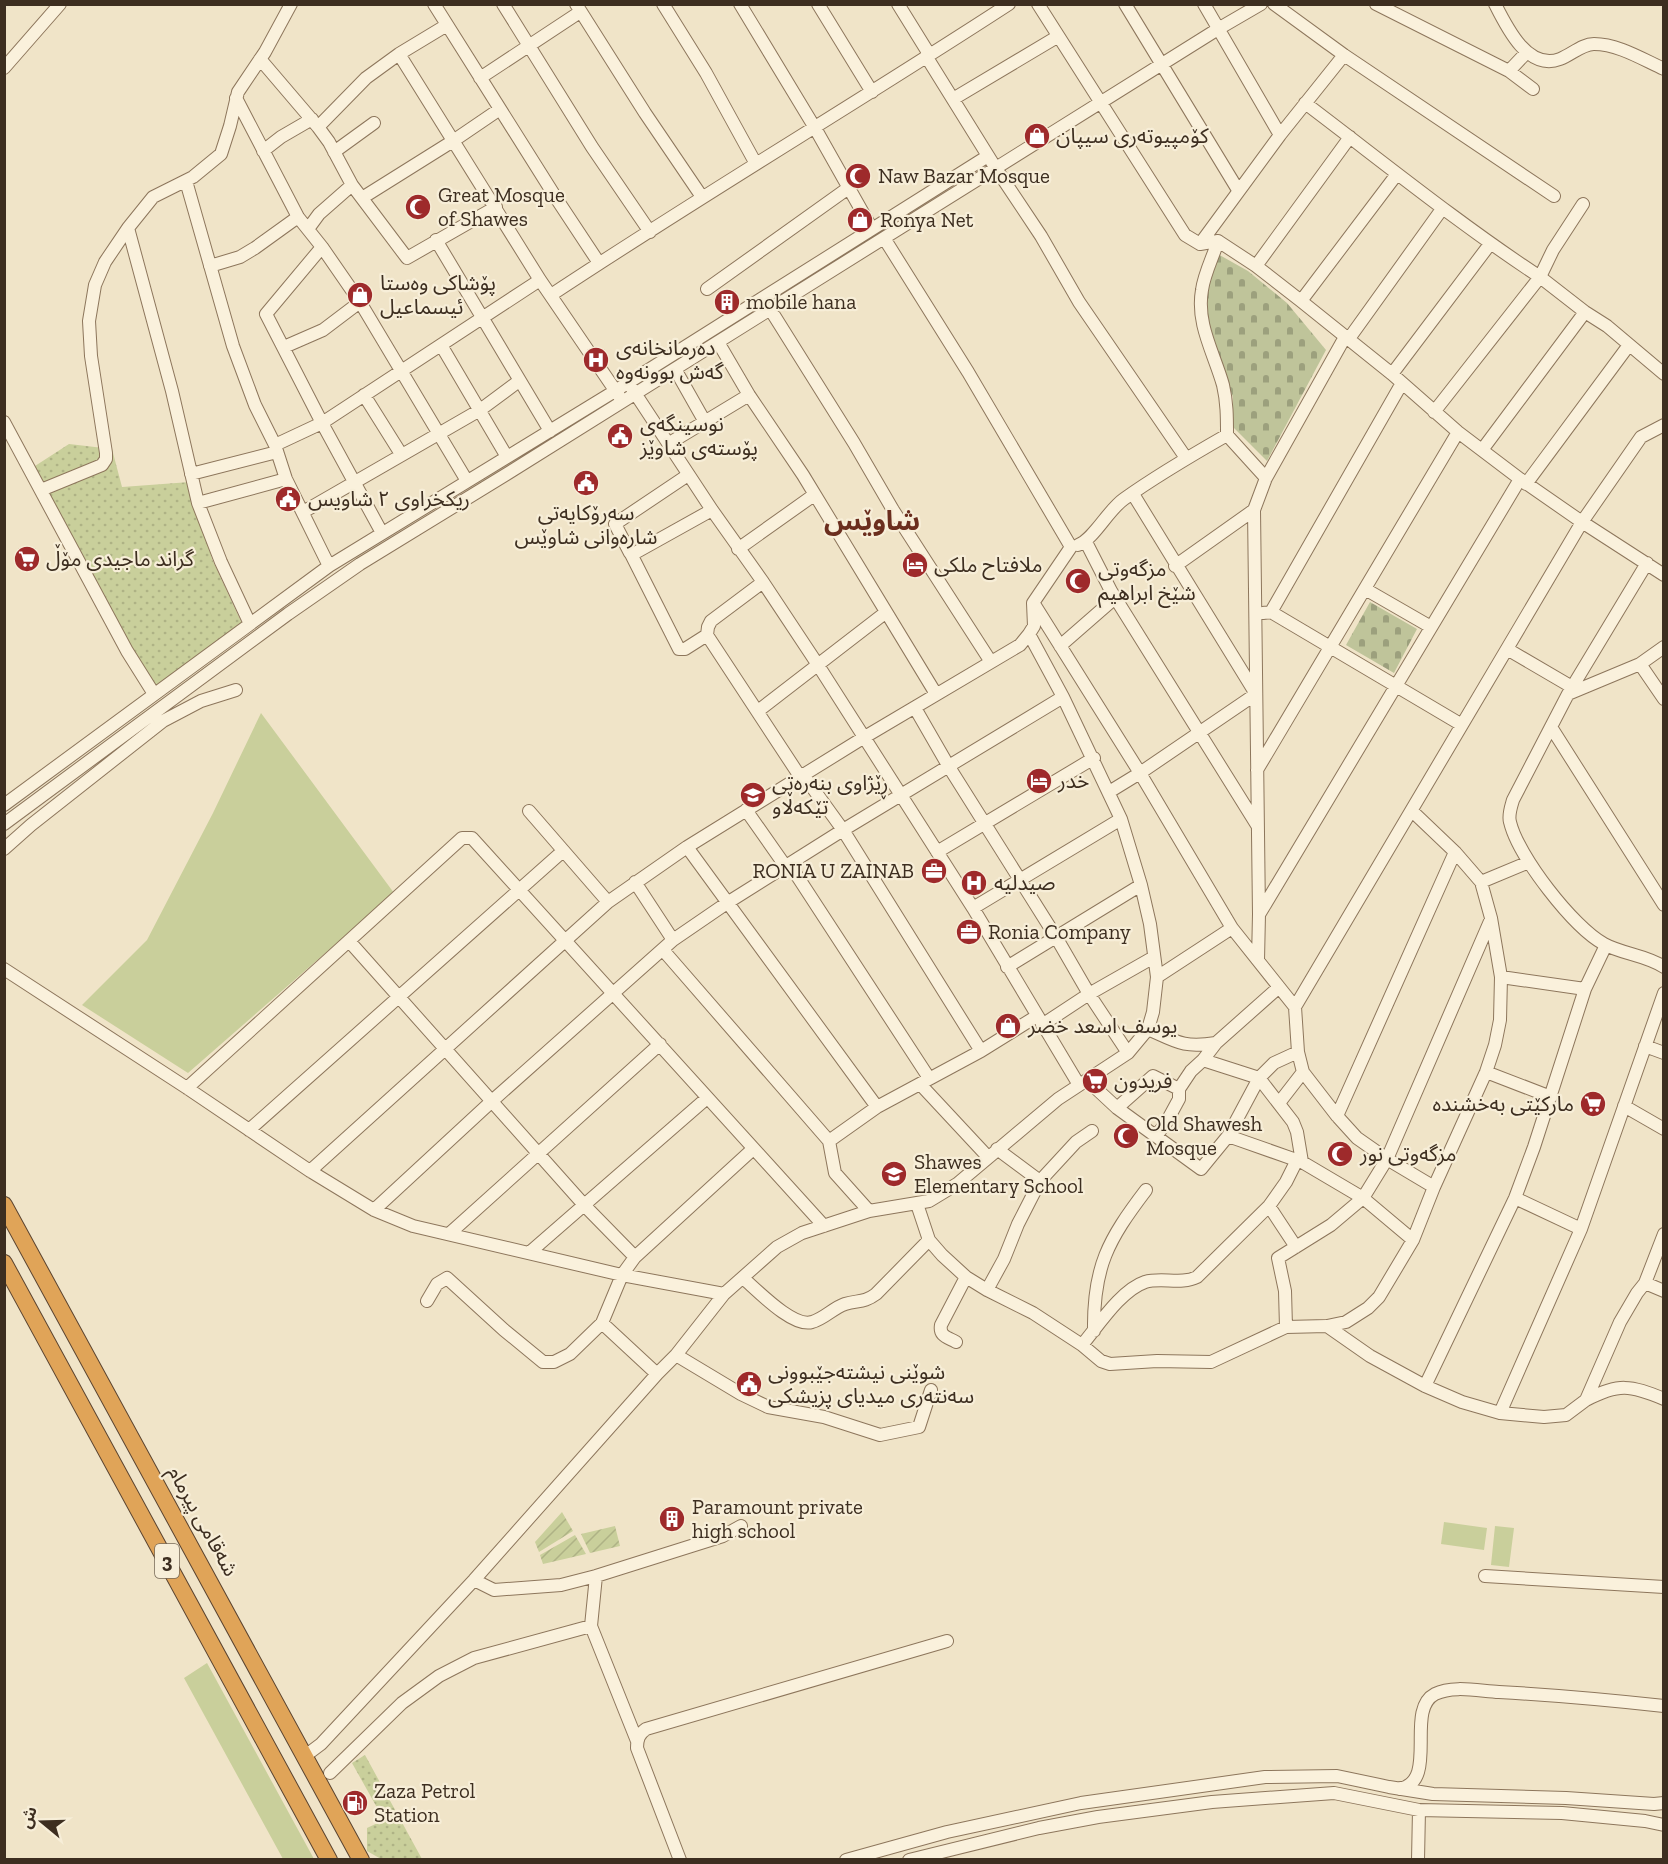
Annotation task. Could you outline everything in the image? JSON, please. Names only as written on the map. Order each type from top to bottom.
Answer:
[{"type":"highway","name":"شەقامی پیرمام","points":[[4,1205],[361,1860]]},
{"type":"highway","name":"3","points":[[4,1263],[329,1860]]},
{"type":"street","points":[[41,490],[102,465],[106,459],[91,356],[89,321],[95,285],[105,262],[153,197],[193,177],[220,154],[238,92],[260,59],[291,4]]},
{"type":"street","points":[[434,4],[599,263]]},
{"type":"street","points":[[503,4],[592,147],[650,232]]},
{"type":"street","points":[[663,4],[706,73],[756,164]]},
{"type":"street","points":[[740,4],[815,128],[872,229]]},
{"type":"street","points":[[818,4],[872,92]]},
{"type":"street","points":[[898,4],[953,99],[1041,236],[1079,302],[1186,458]]},
{"type":"street","points":[[550,295],[1009,4]]},
{"type":"street","points":[[1038,4],[1185,235],[1200,244],[1218,241],[1256,266],[1392,374],[1458,432],[1582,522],[1664,575]]},
{"type":"street","points":[[1125,4],[1238,190]]},
{"type":"street","points":[[1204,4],[1280,135]]},
{"type":"street","points":[[632,388],[675,369],[995,167],[1261,4]]},
{"type":"street","points":[[1274,4],[1344,55],[1554,196]]},
{"type":"street","points":[[1376,4],[1509,71],[1533,88]]},
{"type":"street","points":[[1495,4],[1527,52],[1545,62],[1550,62],[1591,44],[1611,46],[1664,69]]},
{"type":"street","points":[[4,68],[55,7]]},
{"type":"street","points":[[480,78],[578,8],[702,197]]},
{"type":"street","points":[[263,151],[281,137],[315,123],[366,78],[447,24]]},
{"type":"street","points":[[953,99],[1058,37]]},
{"type":"street","points":[[1509,71],[1527,52]]},
{"type":"street","points":[[399,54],[540,280],[619,397]]},
{"type":"street","points":[[1200,244],[1238,190],[1344,55]]},
{"type":"street","points":[[260,59],[315,123],[352,185],[407,258],[496,207]]},
{"type":"street","points":[[236,98],[298,217],[322,246],[360,302],[467,482]]},
{"type":"street","points":[[1305,103],[1442,209],[1607,326],[1664,374]]},
{"type":"street","points":[[362,198],[500,109]]},
{"type":"street","points":[[334,152],[374,123]]},
{"type":"street","points":[[1256,266],[1350,137]]},
{"type":"street","points":[[4,824],[288,614],[368,559],[619,397],[872,229],[988,156]]},
{"type":"street","points":[[1301,301],[1397,174]]},
{"type":"street","points":[[186,181],[233,346],[255,405],[276,448],[286,479],[329,566]]},
{"type":"street","points":[[308,229],[319,214],[352,185]]},
{"type":"street","points":[[706,289],[848,189]]},
{"type":"street","points":[[1434,412],[1540,277],[1553,250],[1583,204]]},
{"type":"street","points":[[1258,960],[1254,510],[1266,478],[1347,339],[1442,209]]},
{"type":"street","points":[[210,266],[240,257],[298,217]]},
{"type":"street","points":[[128,228],[144,283],[198,503],[221,562],[250,624]]},
{"type":"street","points":[[884,238],[968,372],[1071,547]]},
{"type":"street","points":[[436,240],[550,430]]},
{"type":"street","points":[[1218,241],[1202,289],[1201,315],[1209,349],[1222,382],[1228,406],[1227,435],[1266,478]]},
{"type":"street","points":[[1392,374],[1490,244]]},
{"type":"street","points":[[322,246],[266,314],[321,423],[382,533]]},
{"type":"street","points":[[191,474],[276,448],[321,423],[540,280]]},
{"type":"street","points":[[284,347],[307,339],[323,330],[360,302]]},
{"type":"street","points":[[770,309],[893,510],[991,662]]},
{"type":"street","points":[[1482,450],[1585,312]]},
{"type":"street","points":[[718,342],[936,694]]},
{"type":"street","points":[[441,345],[507,457]]},
{"type":"street","points":[[1259,914],[1431,627],[1523,481],[1629,345]]},
{"type":"street","points":[[675,369],[705,422]]},
{"type":"street","points":[[303,512],[401,454],[439,435],[480,410],[519,381]]},
{"type":"street","points":[[1271,612],[1402,383]]},
{"type":"street","points":[[632,388],[711,510],[763,582],[818,665],[973,908],[1040,1021],[1084,1083],[1201,1169],[1228,1136],[1259,1078],[1274,1063],[1298,1052]]},
{"type":"street","points":[[364,395],[401,454]]},
{"type":"street","points":[[668,444],[749,395]]},
{"type":"street","points":[[4,805],[329,566],[550,430],[619,397]]},
{"type":"street","points":[[4,422],[127,651],[154,694]]},
{"type":"street","points":[[1434,1187],[1357,1138],[1303,1072],[1298,1052],[1295,1007],[1582,522],[1641,436],[1664,425]]},
{"type":"street","points":[[1257,770],[1458,432]]},
{"type":"street","points":[[310,1171],[608,902],[687,847],[863,738],[1020,645],[1034,626],[1034,603],[1071,547],[1086,542],[1095,528],[1122,500],[1186,458],[1227,435]]},
{"type":"street","points":[[688,475],[615,524],[679,648],[685,649],[707,635],[711,621],[763,582]]},
{"type":"street","points":[[198,503],[286,479]]},
{"type":"street","points":[[1133,494],[1256,694]]},
{"type":"street","points":[[738,549],[814,495]]},
{"type":"street","points":[[631,554],[711,510]]},
{"type":"street","points":[[1176,566],[1254,510]]},
{"type":"street","points":[[1086,542],[1115,598],[1258,826]]},
{"type":"street","points":[[1647,563],[1570,691],[1513,800],[1509,819],[1514,836],[1529,862],[1571,916],[1606,945],[1662,965]]},
{"type":"street","points":[[1365,589],[1431,627]]},
{"type":"street","points":[[1060,646],[1115,598]]},
{"type":"street","points":[[279,602],[288,614]]},
{"type":"street","points":[[1034,603],[1140,773],[1232,928],[1295,1007]]},
{"type":"street","points":[[1255,615],[1271,612],[1462,725]]},
{"type":"street","points":[[758,711],[885,613]]},
{"type":"street","points":[[305,1756],[321,1744],[474,1580],[676,1355],[724,1294],[777,1247],[802,1233],[869,1211],[929,1201],[957,1184],[1058,1099],[1128,1053],[1148,1029],[1153,1012],[1157,977],[1150,924],[1141,885],[1121,819],[1094,758],[1029,634]]},
{"type":"street","points":[[707,635],[797,772],[804,776],[843,830],[981,1051]]},
{"type":"street","points":[[1570,691],[1640,663],[1664,647]]},
{"type":"street","points":[[1507,648],[1570,691]]},
{"type":"street","points":[[1640,663],[1664,699]]},
{"type":"street","points":[[4,849],[163,721],[201,701],[236,690]]},
{"type":"street","points":[[1109,792],[1256,694]]},
{"type":"street","points":[[374,1210],[492,1101],[673,940],[727,903],[899,795],[1063,697]]},
{"type":"street","points":[[915,708],[1089,994],[1128,1053]]},
{"type":"street","points":[[1551,728],[1664,905]]},
{"type":"street","points":[[938,852],[1094,758]]},
{"type":"street","points":[[747,810],[788,866],[924,1081],[993,1153],[1040,1181]]},
{"type":"street","points":[[529,811],[608,902]]},
{"type":"street","points":[[917,1204],[929,1240],[966,1277],[1033,1313],[1082,1345],[1095,1358],[1110,1364],[1156,1361],[1211,1362],[1286,1327],[1327,1326],[1346,1322],[1368,1308],[1379,1297],[1413,1240],[1434,1187],[1486,1072],[1500,1020],[1500,977],[1491,918],[1481,882],[1455,852],[1412,811]]},
{"type":"street","points":[[973,908],[1121,819]]},
{"type":"street","points":[[187,1088],[462,838],[472,838],[824,1226]]},
{"type":"street","points":[[687,847],[877,1107]]},
{"type":"street","points":[[249,1130],[563,851]]},
{"type":"street","points":[[1337,1116],[1455,852]]},
{"type":"street","points":[[1481,882],[1529,862]]},
{"type":"street","points":[[635,882],[673,940]]},
{"type":"street","points":[[1007,967],[1141,885]]},
{"type":"street","points":[[1286,1327],[1285,1292],[1278,1258],[1331,1225],[1363,1198],[1387,1159],[1491,918]]},
{"type":"street","points":[[1157,977],[1232,928]]},
{"type":"street","points":[[349,941],[446,1047],[585,1206],[635,1257]]},
{"type":"street","points":[[1425,1386],[1515,1198],[1551,1097],[1585,989],[1606,945]]},
{"type":"street","points":[[663,950],[829,1141],[835,1173],[869,1211]]},
{"type":"street","points":[[829,1141],[877,1107],[1040,1021],[1154,957]]},
{"type":"street","points":[[4,969],[310,1171],[374,1210],[413,1227],[622,1275],[724,1294]]},
{"type":"street","points":[[1500,977],[1585,989]]},
{"type":"street","points":[[1156,1136],[1179,1099],[1179,1089],[1191,1071],[1203,1060],[1216,1042],[1278,988]]},
{"type":"street","points":[[1500,1413],[1581,1229],[1664,993]]},
{"type":"street","points":[[1148,1029],[1181,1044],[1195,1046],[1216,1042]]},
{"type":"street","points":[[448,1234],[660,1044]]},
{"type":"street","points":[[1645,1046],[1664,1053]]},
{"type":"street","points":[[1082,1345],[1127,1292],[1144,1283],[1164,1280],[1180,1281],[1197,1277],[1269,1206],[1300,1161],[1297,1132],[1279,1103],[1259,1078],[1203,1060]]},
{"type":"street","points":[[1279,1103],[1303,1072]]},
{"type":"street","points":[[1486,1072],[1551,1097]]},
{"type":"street","points":[[1117,1108],[1153,1076],[1179,1089]]},
{"type":"street","points":[[529,1253],[707,1098]]},
{"type":"street","points":[[1624,1106],[1664,1129]]},
{"type":"street","points":[[987,1290],[1040,1181],[1076,1142],[1092,1131]]},
{"type":"street","points":[[1228,1136],[1300,1161],[1363,1198],[1413,1240]]},
{"type":"street","points":[[427,1301],[437,1284],[447,1278],[543,1362],[554,1362],[570,1354],[602,1323],[622,1275],[635,1257],[753,1149]]},
{"type":"street","points":[[1094,1331],[1094,1301],[1103,1258],[1124,1218],[1146,1190]]},
{"type":"street","points":[[1515,1198],[1581,1229]]},
{"type":"street","points":[[1269,1206],[1296,1246]]},
{"type":"street","points":[[1586,1400],[1620,1322],[1645,1283],[1664,1234]]},
{"type":"street","points":[[743,1278],[789,1317],[810,1323],[847,1304],[866,1301],[876,1294],[929,1240]]},
{"type":"street","points":[[956,1342],[940,1333],[941,1325],[966,1277]]},
{"type":"street","points":[[1645,1283],[1664,1291]]},
{"type":"street","points":[[602,1323],[657,1374]]},
{"type":"street","points":[[1327,1326],[1370,1356],[1425,1386],[1462,1402],[1500,1413],[1544,1417],[1566,1415],[1586,1400],[1607,1389],[1631,1387],[1664,1399]]},
{"type":"street","points":[[676,1355],[741,1394],[768,1407],[824,1417],[880,1435],[919,1427],[931,1390]]},
{"type":"street","points":[[474,1580],[494,1590],[561,1585],[723,1536],[741,1526]]},
{"type":"street","points":[[596,1576],[591,1626],[637,1741]]},
{"type":"street","points":[[1485,1576],[1664,1587]]},
{"type":"street","points":[[330,1773],[402,1703],[439,1676],[474,1658],[591,1626]]},
{"type":"street","points":[[680,1860],[637,1748],[640,1733],[646,1729],[947,1641]]},
{"type":"street","points":[[1399,1789],[1407,1786],[1416,1778],[1423,1714],[1427,1702],[1433,1695],[1450,1690],[1575,1696],[1664,1706]]},
{"type":"street","points":[[1421,1744],[1423,1780],[1439,1794]]},
{"type":"street","points":[[1307,1776],[1274,1782],[1271,1787],[1276,1792],[1310,1795]]},
{"type":"street","points":[[846,1860],[947,1832],[1069,1805],[1265,1777],[1337,1776],[1399,1789],[1439,1794],[1664,1803]]},
{"type":"street","points":[[1234,1800],[1257,1792],[1259,1788],[1253,1784],[1235,1782]]},
{"type":"street","points":[[909,1860],[981,1841],[1074,1821],[1180,1805],[1334,1792],[1419,1810],[1562,1813],[1664,1825]]},
{"type":"street","points":[[1418,1860],[1419,1810]]},
{"type":"green space","points":[[1216,253],[1248,271],[1287,303],[1326,350],[1267,461],[1232,426],[1233,397],[1208,334],[1207,281]]},
{"type":"green space","points":[[69,444],[112,449],[122,487],[190,482],[212,559],[244,628],[154,694],[35,466]]},
{"type":"green space","points":[[1370,602],[1417,629],[1394,673],[1346,645]]},
{"type":"green space","points":[[261,713],[394,893],[188,1073],[82,1005],[147,940],[213,813]]},
{"type":"green space","points":[[562,1512],[573,1531],[539,1552],[535,1542]]},
{"type":"green space","points":[[1444,1522],[1487,1528],[1484,1550],[1441,1544]]},
{"type":"green space","points":[[615,1526],[620,1546],[590,1553],[581,1534]]},
{"type":"green space","points":[[1495,1526],[1514,1528],[1509,1567],[1491,1565]]},
{"type":"green space","points":[[575,1535],[586,1554],[543,1564],[540,1555]]},
{"type":"green space","points":[[207,1663],[314,1859],[283,1859],[184,1678]]},
{"type":"green space","points":[[365,1755],[422,1859],[381,1859],[367,1851],[367,1828],[384,1820],[352,1763]]},
{"type":"place","name":"کۆمپیوتەری سیپان","points":[[1037,136]]},
{"type":"place","name":"Naw Bazar Mosque","points":[[858,176]]},
{"type":"place","name":"Great Mosque of Shawes","points":[[418,207]]},
{"type":"place","name":"Ronya Net","points":[[860,220]]},
{"type":"place","name":"پۆشاکی وەستا ئیسماعیل","points":[[360,295]]},
{"type":"place","name":"mobile hana","points":[[727,302]]},
{"type":"place","name":"دەرمانخانەی گەش بوونەوە","points":[[596,360]]},
{"type":"place","name":"نوسینگەی پۆستەی شاوێز","points":[[620,436]]},
{"type":"place","name":"سەرۆکایەتی شارەوانی شاوێس","points":[[586,483]]},
{"type":"place","name":"ريكخراوى ۲ شاويس","points":[[288,499]]},
{"type":"place","name":"گراند ماجیدی مۆڵ","points":[[27,559]]},
{"type":"place","name":"ملافتاح ملکی","points":[[915,565]]},
{"type":"place","name":"مزگەوتی شێخ ابراهیم","points":[[1078,581]]},
{"type":"place","name":"خدر","points":[[1039,781]]},
{"type":"place","name":"ڕێژاوی بنەرەتی تێکەڵاو","points":[[753,795]]},
{"type":"place","name":"RONIA U ZAINAB","points":[[934,871]]},
{"type":"place","name":"صیدلیە","points":[[974,883]]},
{"type":"place","name":"Ronia Company","points":[[969,932]]},
{"type":"place","name":"يوسف اسعد خضر","points":[[1008,1026]]},
{"type":"place","name":"فريدون","points":[[1095,1081]]},
{"type":"place","name":"مارکێتی بەخشندە","points":[[1593,1104]]},
{"type":"place","name":"Old Shawesh Mosque","points":[[1126,1136]]},
{"type":"place","name":"مزگەوتی نور","points":[[1340,1154]]},
{"type":"place","name":"Shawes Elementary School","points":[[894,1174]]},
{"type":"place","name":"شوێنی نیشتەجێبوونی سەنتەری میدیای پزیشکی","points":[[749,1384]]},
{"type":"place","name":"Paramount private high school","points":[[672,1519]]},
{"type":"place","name":"Zaza Petrol Station","points":[[355,1803]]},
{"type":"district","name":"شاوێس","points":[[872,521]]}]
